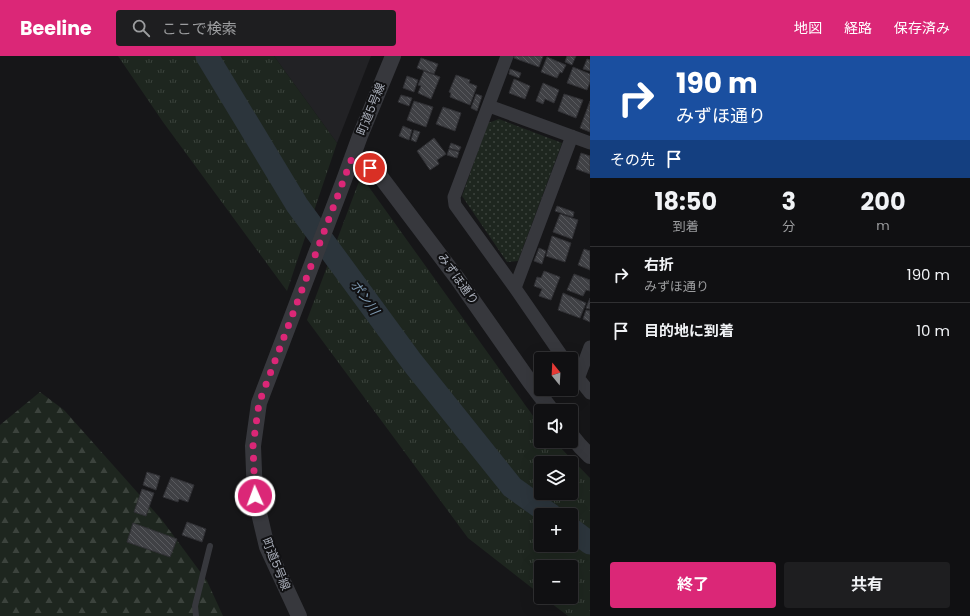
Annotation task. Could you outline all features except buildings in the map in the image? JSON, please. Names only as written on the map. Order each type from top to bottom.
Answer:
[{"type":"street","name":"町道5号線","points":[[299,616],[267,547],[255,496],[253,446],[259,403],[352,158],[393,56]]},
{"type":"street","points":[[507,56],[454,197],[455,205],[559,352]]},
{"type":"street","points":[[488,106],[590,143]]},
{"type":"street","points":[[515,288],[572,136]]},
{"type":"street","name":"みずほ通り","points":[[352,158],[370,168],[380,176],[457,278],[547,404]]},
{"type":"street","points":[[578,367],[590,347]]},
{"type":"street","points":[[578,379],[590,393]]},
{"type":"street","points":[[578,444],[590,456]]},
{"type":"lane","points":[[196,616],[195,606],[210,546]]},
{"type":"shaded area","points":[[274,56],[371,56],[337,143]]},
{"type":"green space","points":[[118,56],[274,56],[337,143],[287,291],[163,122]]},
{"type":"green space","points":[[499,119],[562,143],[518,261],[507,262],[462,196],[488,123]]},
{"type":"green space","points":[[361,176],[534,417],[534,448],[561,448],[569,456],[534,456],[534,500],[578,500],[578,466],[590,478],[590,616],[568,616],[552,604],[578,604],[578,560],[534,560],[534,590],[468,538],[307,320]]},
{"type":"green space","points":[[40,392],[64,410],[162,520],[207,581],[223,616],[0,616],[0,425]]},
{"type":"waterway","name":"ポン川","points":[[207,56],[297,205],[412,362],[512,487],[541,508]]},
{"type":"waterway","name":"ポン川","points":[[578,534],[590,543]]},
{"type":"route","points":[[255,496],[253,446],[259,403],[352,158],[370,168]]}]
